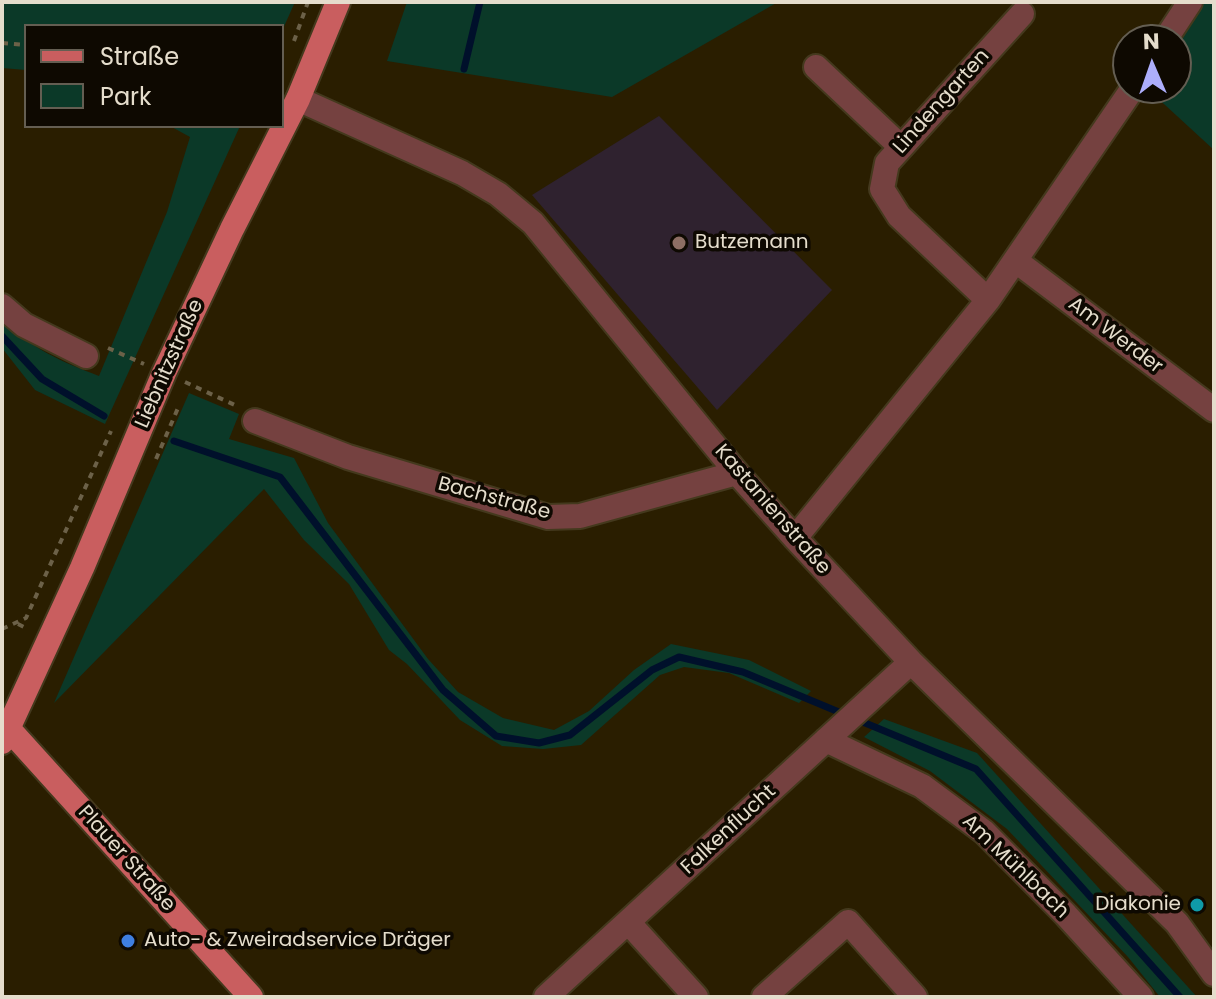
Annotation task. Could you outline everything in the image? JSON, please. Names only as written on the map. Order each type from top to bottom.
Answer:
[{"type":"main road","name":"Liebnitzstraße","points":[[284,127],[338,2]]},
{"type":"main road","name":"Liebnitzstraße","points":[[4,730],[179,377],[232,229],[283,128]]},
{"type":"main road","name":"Plauer Straße","points":[[4,730],[251,997]]},
{"type":"street","points":[[1176,24],[1190,2]]},
{"type":"street","name":"Lindengarten","points":[[988,300],[899,216],[882,189],[887,163],[1022,14]]},
{"type":"street","points":[[816,67],[901,147]]},
{"type":"street","name":"Kastanienstraße","points":[[298,99],[462,173],[498,194],[533,223],[737,473],[795,538],[911,662],[1177,923],[1214,974]]},
{"type":"street","points":[[795,538],[988,300],[1122,104]]},
{"type":"street","name":"Am Werder","points":[[1016,261],[1214,410]]},
{"type":"street","points":[[2,306],[24,325],[86,356]]},
{"type":"street","name":"Bachstraße","points":[[255,421],[348,457],[548,517],[580,516],[737,473]]},
{"type":"street","name":"Falkenflucht","points":[[546,997],[911,662]]},
{"type":"street","name":"Am Mühlbach","points":[[832,735],[922,786],[984,832],[1141,997]]},
{"type":"street","points":[[628,922],[696,997]]},
{"type":"street","points":[[764,997],[848,922],[915,997]]},
{"type":"path","points":[[293,42],[308,2]]},
{"type":"path","points":[[2,43],[24,45]]},
{"type":"path","points":[[154,463],[179,377],[249,411],[255,421]]},
{"type":"shaded area","name":"Butzemann","points":[[659,116],[832,290],[717,410],[532,195]]},
{"type":"green space","points":[[2,2],[295,2],[284,27],[284,24],[24,24],[24,70],[2,68]]},
{"type":"green space","points":[[407,2],[778,2],[612,97],[387,61]]},
{"type":"green space","points":[[1202,2],[1214,2],[1214,150],[1164,104],[1192,104],[1190,24]]},
{"type":"green space","points":[[174,128],[239,128],[105,424],[35,390],[2,348],[2,319],[47,353],[99,376],[167,212],[190,137]]},
{"type":"green space","points":[[189,393],[239,414],[229,439],[294,458],[328,523],[428,659],[458,692],[503,718],[554,730],[589,711],[634,670],[671,644],[749,660],[811,691],[799,703],[729,673],[684,667],[660,675],[581,745],[543,749],[502,746],[460,720],[407,664],[389,650],[349,584],[304,540],[264,489],[54,703]]},
{"type":"green space","points":[[884,719],[977,753],[1197,997],[1160,997],[1128,957],[1007,829],[930,771],[864,737]]},
{"type":"waterway","points":[[464,69],[480,2]]},
{"type":"waterway","points":[[2,336],[42,379],[104,416]]},
{"type":"waterway","points":[[174,441],[280,477],[443,690],[496,736],[539,743],[570,735],[652,670],[679,657],[743,672],[846,715]]},
{"type":"waterway","points":[[858,720],[976,769],[1180,997]]},
{"type":"place","name":"Butzemann","points":[[679,243]]},
{"type":"place","name":"Diakonie","points":[[1197,905]]},
{"type":"place","name":"Auto- & Zweiradservice Dräger","points":[[128,941]]}]
